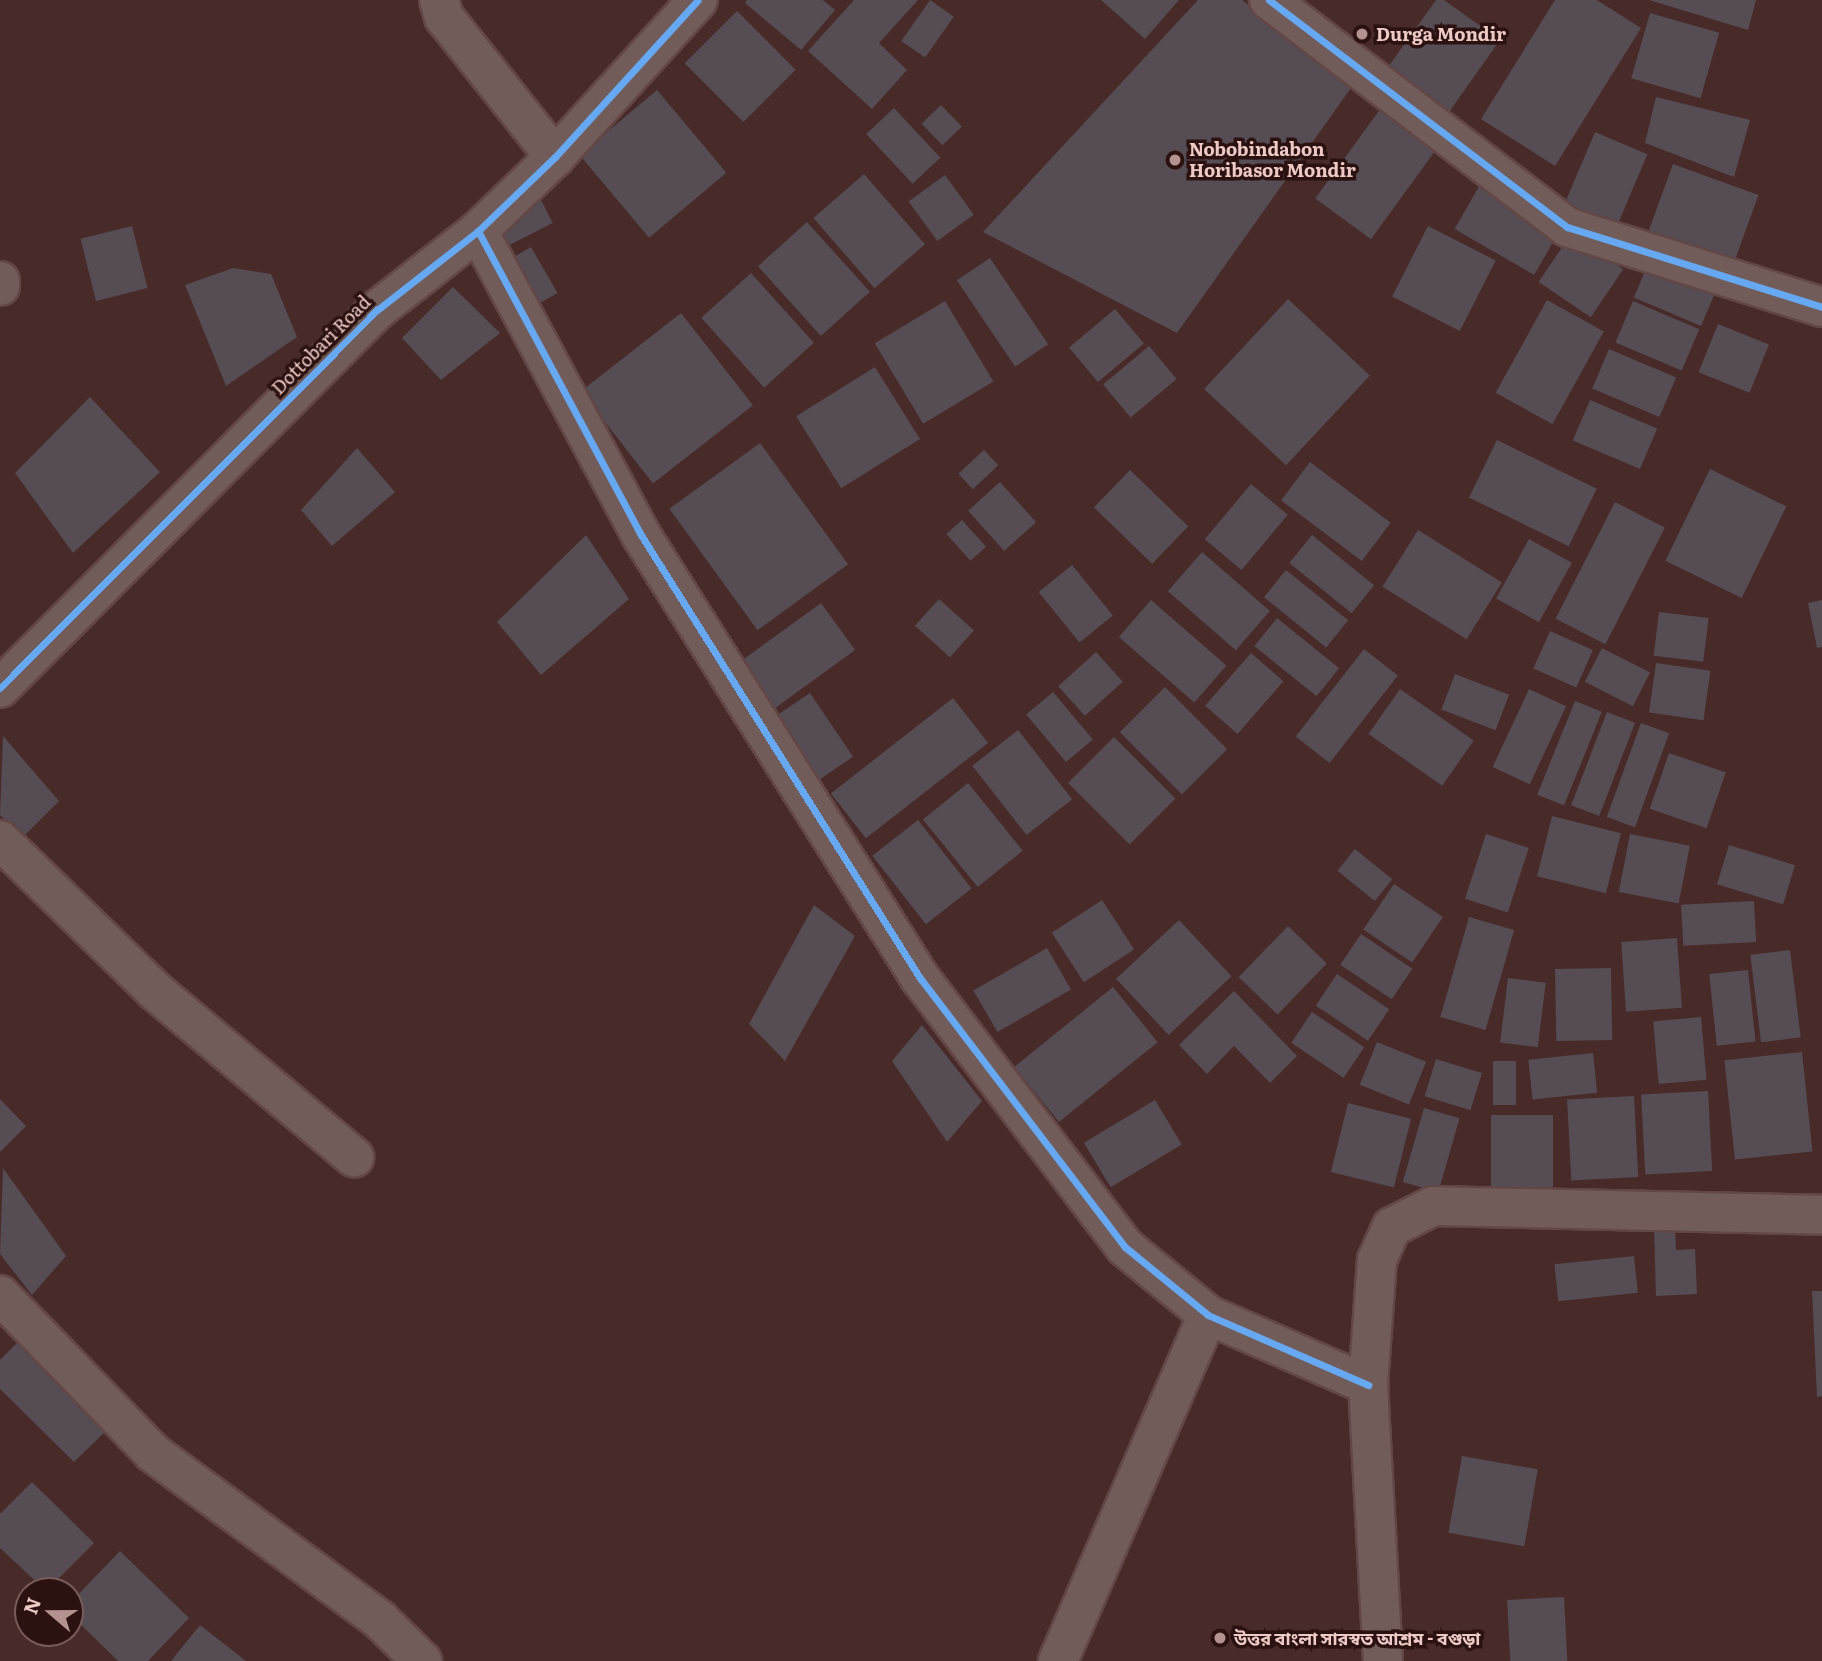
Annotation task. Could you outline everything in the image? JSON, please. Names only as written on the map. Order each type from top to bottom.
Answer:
[{"type":"street","points":[[439,0],[444,17],[555,157]]},
{"type":"street","name":"Dottobari Road","points":[[0,688],[377,310],[478,231],[555,157],[698,0]]},
{"type":"street","points":[[1269,0],[1567,227],[1822,307]]},
{"type":"street","points":[[478,231],[641,535],[920,978],[1125,1247],[1208,1315],[1368,1385]]},
{"type":"street","points":[[0,281],[0,286]]},
{"type":"street","points":[[0,840],[153,990],[354,1157]]},
{"type":"street","points":[[1383,1661],[1368,1385],[1377,1260],[1392,1227],[1433,1206],[1822,1215]]},
{"type":"street","points":[[0,1295],[153,1453],[380,1620],[422,1661]]},
{"type":"street","points":[[1058,1661],[1208,1315]]},
{"type":"building","points":[[747,0],[823,0],[835,10],[801,50],[745,3]]},
{"type":"building","points":[[854,0],[918,0],[879,43],[907,70],[872,109],[808,51]]},
{"type":"building","points":[[930,0],[954,17],[925,58],[901,41]]},
{"type":"building","points":[[1101,0],[1179,0],[1145,39]]},
{"type":"building","name":"Nobobindabon Horibasor Mondir","points":[[1198,0],[1242,0],[1351,88],[1177,333],[983,232]]},
{"type":"building","points":[[1436,0],[1444,0],[1500,40],[1449,112],[1388,67]]},
{"type":"building","points":[[1555,0],[1597,0],[1641,28],[1555,166],[1481,119]]},
{"type":"building","points":[[1649,0],[1756,0],[1748,30]]},
{"type":"building","points":[[737,11],[796,70],[743,122],[685,63]]},
{"type":"building","points":[[1650,13],[1719,33],[1700,98],[1631,78]]},
{"type":"building","points":[[657,90],[726,173],[649,238],[580,155]]},
{"type":"building","points":[[1656,97],[1750,120],[1734,177],[1645,143]]},
{"type":"building","points":[[941,105],[962,127],[942,145],[922,124]]},
{"type":"building","points":[[894,108],[940,158],[913,184],[866,134]]},
{"type":"building","points":[[1381,108],[1437,149],[1371,239],[1315,199]]},
{"type":"building","points":[[1595,132],[1647,154],[1614,233],[1562,210]]},
{"type":"building","points":[[1673,164],[1759,195],[1733,267],[1647,235]]},
{"type":"building","points":[[864,174],[925,244],[874,288],[813,218]]},
{"type":"building","points":[[945,175],[974,215],[937,241],[909,201]]},
{"type":"building","points":[[1481,183],[1561,229],[1534,275],[1454,229]]},
{"type":"building","points":[[540,198],[553,223],[507,246],[495,221]]},
{"type":"building","points":[[807,222],[870,292],[821,336],[758,266]]},
{"type":"building","points":[[132,226],[147,288],[96,301],[81,239]]},
{"type":"building","points":[[1428,226],[1496,261],[1460,331],[1392,296]]},
{"type":"building","points":[[1571,234],[1623,269],[1591,317],[1539,282]]},
{"type":"building","points":[[531,247],[558,293],[532,308],[505,262]]},
{"type":"building","points":[[1651,257],[1718,286],[1701,326],[1634,298]]},
{"type":"building","points":[[990,258],[1048,344],[1015,367],[957,280]]},
{"type":"building","points":[[233,268],[271,274],[297,337],[226,386],[185,285]]},
{"type":"building","points":[[751,273],[814,343],[764,388],[701,318]]},
{"type":"building","points":[[453,287],[500,333],[441,380],[402,338]]},
{"type":"building","points":[[1288,299],[1370,375],[1286,465],[1204,389]]},
{"type":"building","points":[[1547,300],[1604,332],[1552,424],[1496,393]]},
{"type":"building","points":[[945,301],[993,382],[923,424],[875,343]]},
{"type":"building","points":[[1633,301],[1699,329],[1682,371],[1615,342]]},
{"type":"building","points":[[1115,309],[1144,343],[1098,382],[1069,348]]},
{"type":"building","points":[[681,313],[753,405],[653,483],[581,391]]},
{"type":"building","points":[[1718,324],[1769,345],[1750,393],[1699,372]]},
{"type":"building","points":[[1149,346],[1177,379],[1131,418],[1103,385]]},
{"type":"building","points":[[1609,349],[1676,378],[1659,417],[1592,389]]},
{"type":"building","points":[[875,367],[920,439],[841,488],[796,416]]},
{"type":"building","points":[[90,397],[160,472],[73,553],[15,473]]},
{"type":"building","points":[[1590,400],[1657,429],[1640,469],[1573,441]]},
{"type":"building","points":[[1497,440],[1597,489],[1569,546],[1469,498]]},
{"type":"building","points":[[760,443],[848,564],[758,630],[669,509]]},
{"type":"building","points":[[357,448],[395,492],[332,546],[301,510]]},
{"type":"building","points":[[984,450],[998,465],[973,489],[958,474]]},
{"type":"building","points":[[1310,462],[1391,523],[1362,561],[1281,500]]},
{"type":"building","points":[[1710,469],[1786,506],[1742,598],[1665,561]]},
{"type":"building","points":[[1130,470],[1188,526],[1152,564],[1094,507]]},
{"type":"building","points":[[1000,482],[1036,522],[1004,551],[968,511]]},
{"type":"building","points":[[1251,484],[1288,515],[1241,570],[1205,539]]},
{"type":"building","points":[[1615,502],[1665,527],[1605,644],[1556,619]]},
{"type":"building","points":[[962,520],[986,547],[970,561],[946,534]]},
{"type":"building","points":[[1418,530],[1502,582],[1466,639],[1382,587]]},
{"type":"building","points":[[586,535],[629,599],[541,675],[497,622]]},
{"type":"building","points":[[1312,535],[1374,585],[1352,613],[1289,563]]},
{"type":"building","points":[[1529,539],[1572,563],[1539,622],[1496,598]]},
{"type":"building","points":[[1202,552],[1270,611],[1236,650],[1168,591]]},
{"type":"building","points":[[1072,565],[1113,616],[1079,643],[1039,592]]},
{"type":"building","points":[[1286,570],[1348,620],[1326,648],[1264,597]]},
{"type":"building","points":[[939,599],[974,630],[950,657],[915,626]]},
{"type":"building","points":[[1151,600],[1226,666],[1194,703],[1119,637]]},
{"type":"building","points":[[1822,600],[1822,647],[1817,648],[1808,603]]},
{"type":"building","points":[[821,603],[855,650],[774,709],[740,662]]},
{"type":"building","points":[[1659,612],[1709,618],[1703,662],[1654,656]]},
{"type":"building","points":[[1277,618],[1339,668],[1317,696],[1254,646]]},
{"type":"building","points":[[1550,631],[1593,650],[1576,688],[1533,668]]},
{"type":"building","points":[[1602,648],[1650,673],[1633,706],[1585,682]]},
{"type":"building","points":[[1364,649],[1398,675],[1330,763],[1296,736]]},
{"type":"building","points":[[1096,652],[1123,682],[1085,716],[1058,686]]},
{"type":"building","points":[[1251,653],[1283,681],[1238,734],[1205,706]]},
{"type":"building","points":[[1656,663],[1710,671],[1704,720],[1649,713]]},
{"type":"building","points":[[1455,674],[1509,695],[1496,730],[1441,709]]},
{"type":"building","points":[[1165,687],[1227,749],[1182,794],[1120,732]]},
{"type":"building","points":[[1400,689],[1474,741],[1442,786],[1368,734]]},
{"type":"building","points":[[1529,689],[1566,706],[1530,784],[1493,767]]},
{"type":"building","points":[[1053,692],[1093,739],[1066,762],[1026,714]]},
{"type":"building","points":[[810,693],[853,757],[817,781],[774,717]]},
{"type":"building","points":[[953,698],[988,743],[866,838],[831,793]]},
{"type":"building","points":[[1575,701],[1602,712],[1564,806],[1537,795]]},
{"type":"building","points":[[1607,712],[1635,723],[1599,816],[1571,805]]},
{"type":"building","points":[[1641,723],[1669,733],[1635,827],[1607,817]]},
{"type":"building","points":[[1018,730],[1072,799],[1026,835],[972,766]]},
{"type":"building","points":[[3,736],[59,801],[23,837],[0,815]]},
{"type":"building","points":[[1114,737],[1176,799],[1130,844],[1068,783]]},
{"type":"building","points":[[1669,753],[1726,773],[1707,828],[1650,809]]},
{"type":"building","points":[[968,783],[1023,851],[978,887],[923,820]]},
{"type":"building","points":[[1552,816],[1621,833],[1606,893],[1537,876]]},
{"type":"building","points":[[918,820],[972,889],[926,924],[872,856]]},
{"type":"building","points":[[1486,834],[1529,848],[1508,913],[1465,899]]},
{"type":"building","points":[[1630,834],[1690,846],[1679,904],[1619,892]]},
{"type":"building","points":[[1729,845],[1795,865],[1783,904],[1717,884]]},
{"type":"building","points":[[1355,849],[1392,879],[1375,901],[1337,871]]},
{"type":"building","points":[[1394,884],[1443,917],[1412,963],[1363,930]]},
{"type":"building","points":[[1102,900],[1134,949],[1084,982],[1052,933]]},
{"type":"building","points":[[1754,901],[1756,942],[1683,946],[1681,905]]},
{"type":"building","points":[[814,905],[855,936],[785,1061],[749,1024]]},
{"type":"building","points":[[1469,917],[1514,930],[1486,1030],[1440,1017]]},
{"type":"building","points":[[1179,920],[1232,976],[1169,1035],[1116,979]]},
{"type":"building","points":[[1288,926],[1327,964],[1278,1015],[1239,977]]},
{"type":"building","points":[[1361,934],[1412,969],[1392,999],[1340,965]]},
{"type":"building","points":[[1677,938],[1682,1008],[1626,1012],[1621,942]]},
{"type":"building","points":[[1047,948],[1071,990],[997,1032],[973,990]]},
{"type":"building","points":[[1790,950],[1801,1037],[1761,1042],[1750,955]]},
{"type":"building","points":[[1611,968],[1612,1040],[1556,1041],[1555,969]]},
{"type":"building","points":[[1748,970],[1756,1042],[1717,1046],[1709,974]]},
{"type":"building","points":[[1337,974],[1389,1009],[1368,1041],[1316,1006]]},
{"type":"building","points":[[1508,978],[1546,983],[1538,1047],[1500,1043]]},
{"type":"building","points":[[1113,987],[1158,1042],[1059,1122],[1014,1067]]},
{"type":"building","points":[[1234,991],[1297,1056],[1270,1083],[1234,1046],[1207,1074],[1179,1045]]},
{"type":"building","points":[[1312,1012],[1364,1047],[1344,1078],[1291,1043]]},
{"type":"building","points":[[1701,1017],[1706,1080],[1659,1084],[1653,1021]]},
{"type":"building","points":[[922,1025],[982,1101],[947,1142],[892,1061]]},
{"type":"building","points":[[1377,1042],[1426,1062],[1409,1105],[1360,1085]]},
{"type":"building","points":[[1802,1052],[1812,1151],[1735,1160],[1724,1060]]},
{"type":"building","points":[[1593,1053],[1597,1093],[1533,1100],[1528,1060]]},
{"type":"building","points":[[1436,1059],[1482,1073],[1471,1110],[1425,1096]]},
{"type":"building","points":[[1493,1061],[1516,1061],[1516,1105],[1493,1105]]},
{"type":"building","points":[[1708,1091],[1712,1171],[1645,1174],[1641,1095]]},
{"type":"building","points":[[1634,1096],[1638,1177],[1571,1180],[1567,1100]]},
{"type":"building","points":[[0,1099],[26,1126],[0,1152]]},
{"type":"building","points":[[1155,1100],[1182,1145],[1111,1187],[1084,1143]]},
{"type":"building","points":[[1348,1103],[1411,1119],[1394,1188],[1331,1172]]},
{"type":"building","points":[[1424,1108],[1460,1118],[1438,1192],[1403,1182]]},
{"type":"building","points":[[1491,1115],[1553,1115],[1553,1187],[1491,1187]]},
{"type":"building","points":[[3,1168],[66,1256],[32,1295],[0,1254]]},
{"type":"building","points":[[1675,1226],[1676,1250],[1695,1249],[1697,1294],[1656,1296],[1654,1227]]},
{"type":"building","points":[[1634,1256],[1638,1293],[1558,1301],[1554,1264]]},
{"type":"building","points":[[1812,1291],[1822,1291],[1822,1396],[1817,1397]]},
{"type":"building","points":[[18,1342],[108,1429],[74,1462],[0,1389],[0,1360]]},
{"type":"building","points":[[1462,1456],[1538,1469],[1524,1546],[1448,1533]]},
{"type":"building","points":[[32,1482],[94,1543],[60,1577],[31,1577],[0,1548],[0,1514]]},
{"type":"building","points":[[120,1551],[189,1618],[148,1661],[118,1661],[84,1628],[84,1588]]},
{"type":"building","points":[[1564,1597],[1567,1661],[1510,1661],[1507,1600]]},
{"type":"building","points":[[200,1625],[246,1661],[171,1661]]},
{"type":"cycle path","points":[[0,688],[377,310],[478,231],[555,157],[698,0]]},
{"type":"cycle path","points":[[1269,0],[1567,227],[1822,307]]},
{"type":"cycle path","points":[[478,231],[641,535],[920,978],[1125,1247],[1208,1315],[1368,1385]]},
{"type":"place","name":"Durga Mondir","points":[[1362,34]]},
{"type":"place","name":"Nobobindabon Horibasor Mondir","points":[[1175,160]]},
{"type":"place","name":"উত্তর বাংলা সারস্বত আশ্রম - বগুড়া","points":[[1220,1638]]}]
